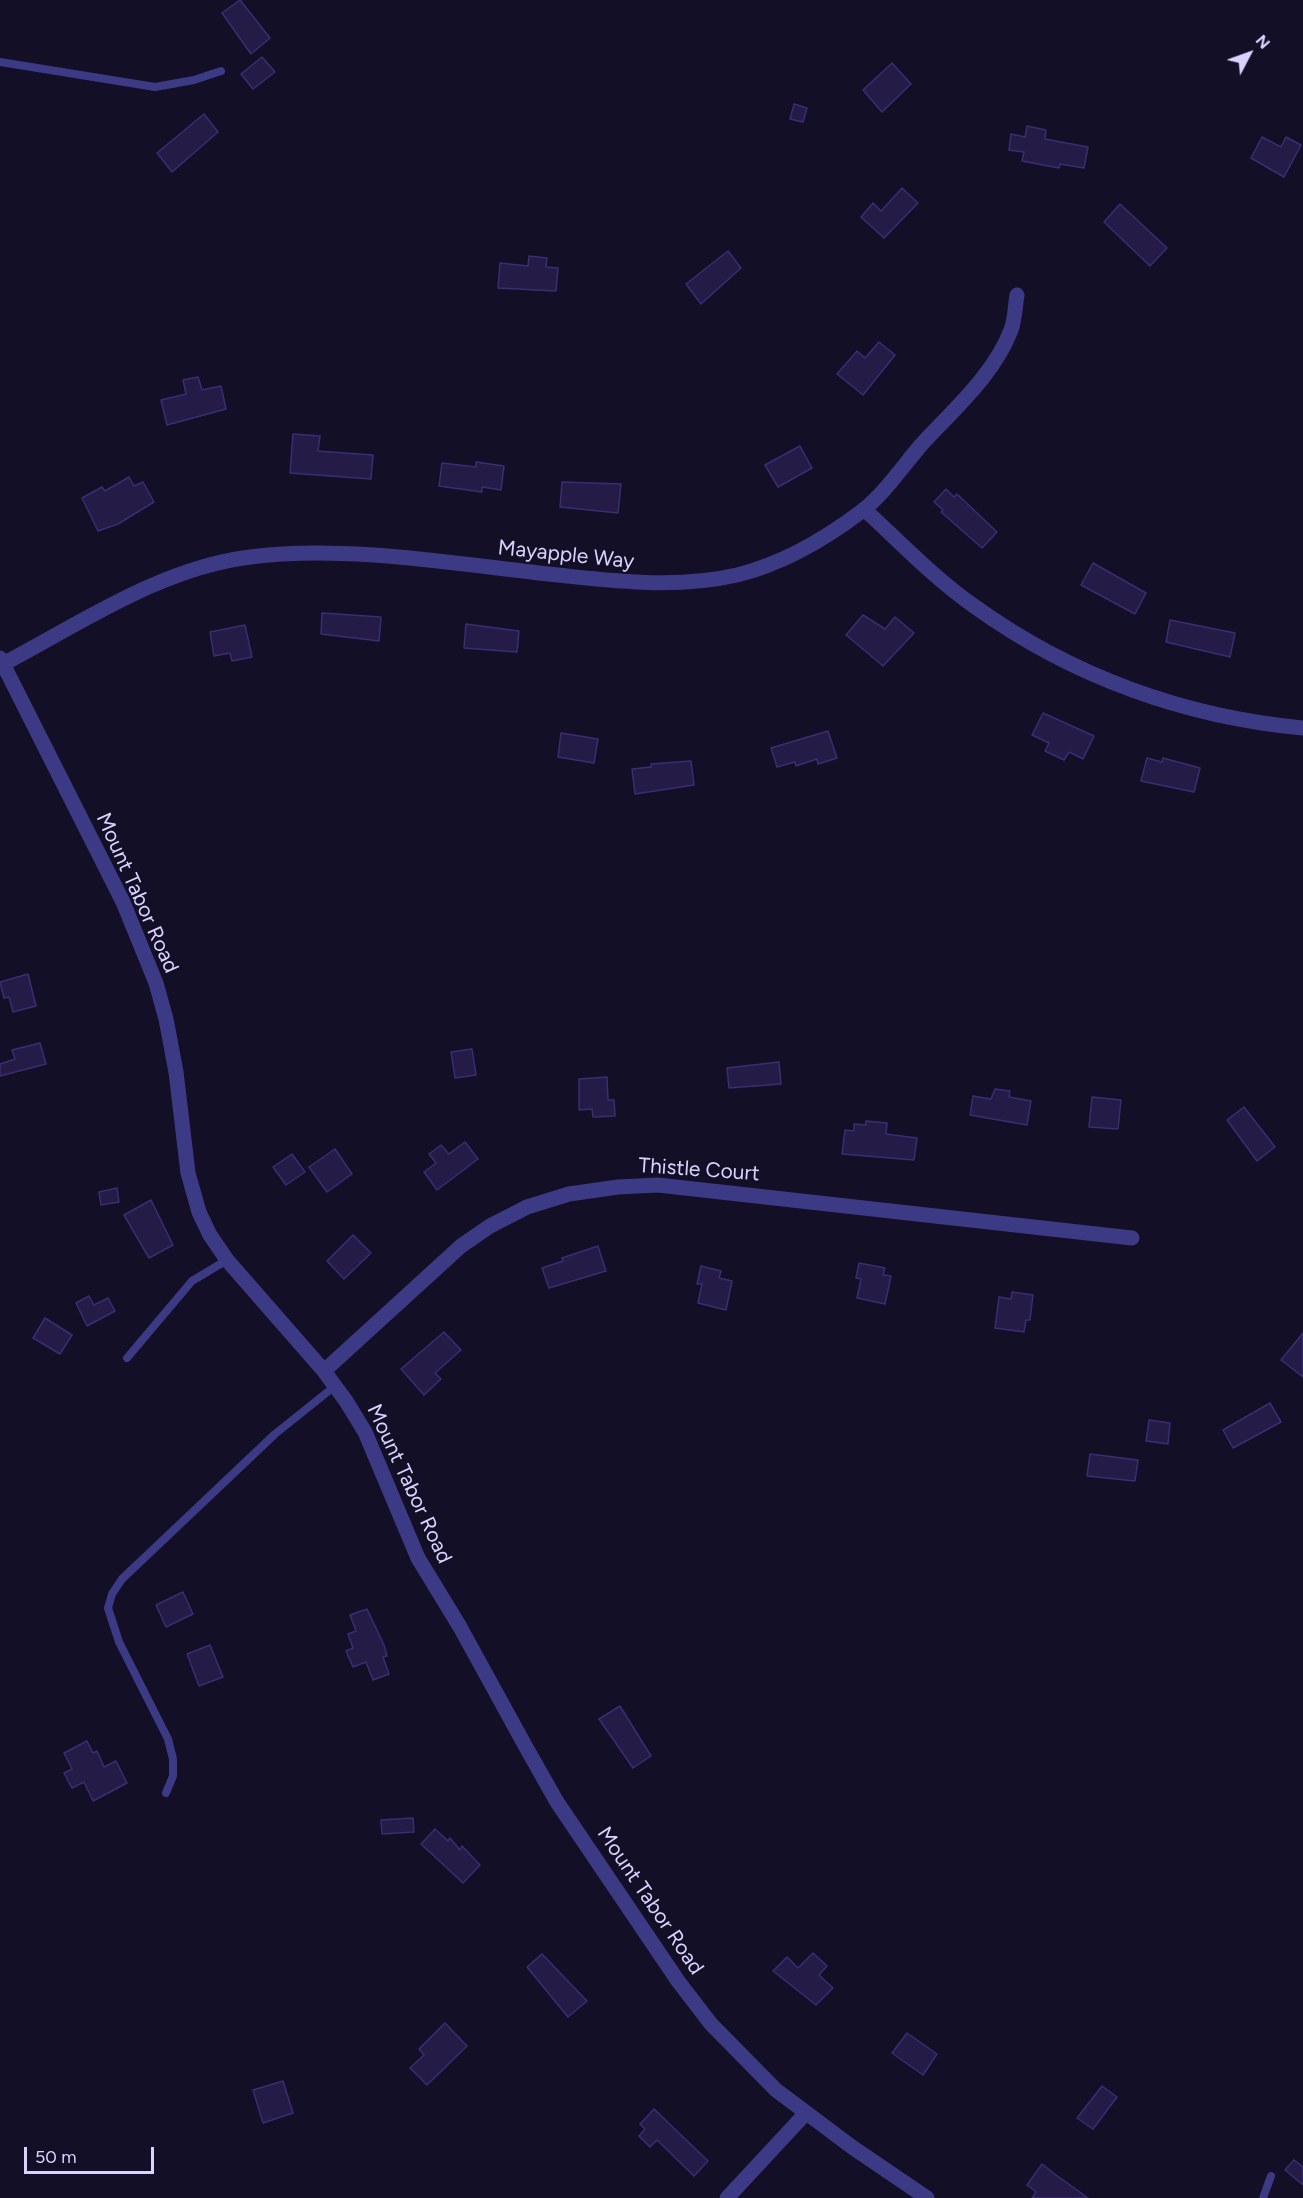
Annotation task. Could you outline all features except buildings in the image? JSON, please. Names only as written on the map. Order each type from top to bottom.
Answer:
[{"type":"street","name":"Mayapple Way","points":[[2,661],[147,587],[193,569],[246,557],[298,552],[362,555],[637,584],[692,582],[738,575],[776,562],[812,544],[864,509],[997,360],[1012,327],[1017,295]]},
{"type":"street","points":[[864,509],[972,605],[1015,634],[1070,664],[1117,685],[1198,711],[1252,723],[1303,728]]},
{"type":"street","name":"Mount Tabor Road","points":[[2,661],[123,902],[149,964],[166,1019],[188,1173],[199,1212],[210,1235],[226,1260],[324,1371],[365,1432],[418,1558],[460,1627],[557,1802],[678,1982],[711,2024],[754,2070],[806,2113],[927,2198]]},
{"type":"street","name":"Thistle Court","points":[[324,1371],[461,1246],[527,1207],[570,1194],[618,1187],[678,1186],[1132,1238]]},
{"type":"street","points":[[727,2198],[806,2113]]},
{"type":"lane","points":[[0,62],[155,87],[194,80],[221,71]]},
{"type":"lane","points":[[127,1358],[192,1281],[226,1260]]},
{"type":"lane","points":[[166,1793],[173,1776],[173,1759],[168,1739],[118,1642],[108,1608],[112,1594],[122,1579],[267,1442],[335,1386]]},
{"type":"lane","points":[[1263,2198],[1271,2176]]}]
